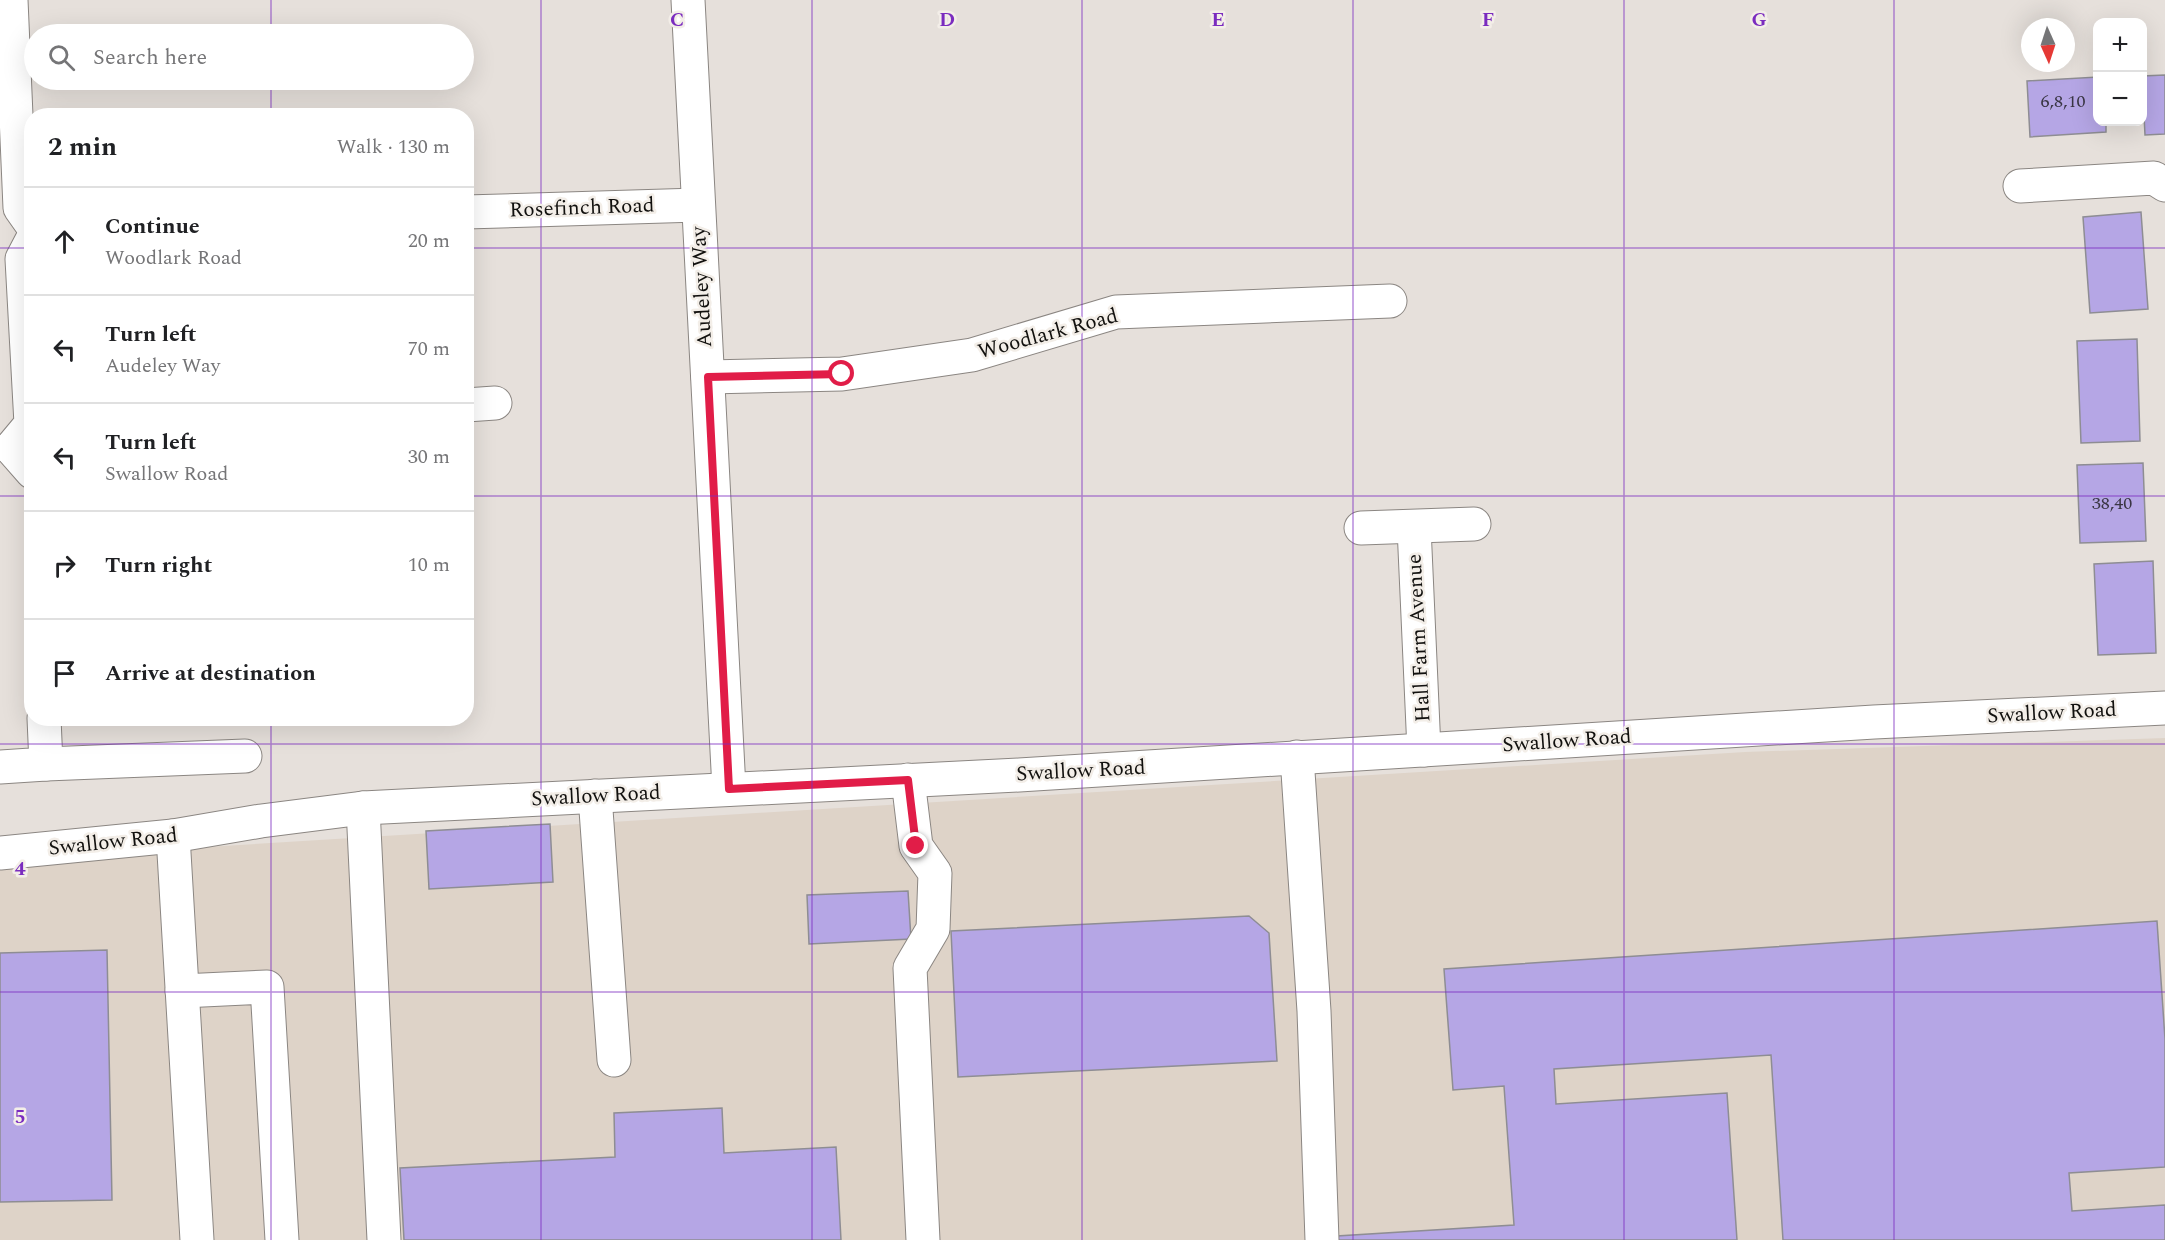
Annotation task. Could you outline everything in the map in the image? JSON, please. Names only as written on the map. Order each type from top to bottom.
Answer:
[{"type":"street","points":[[11,0],[20,208],[24,214]]},
{"type":"street","name":"Audeley Way","points":[[688,0],[729,789]]},
{"type":"street","points":[[2020,186],[2154,178],[2165,184]]},
{"type":"street","name":"Rosefinch Road","points":[[474,212],[698,205]]},
{"type":"street","points":[[24,255],[22,259],[24,296]]},
{"type":"street","name":"Woodlark Road","points":[[708,377],[842,374],[972,355],[1116,312],[1390,301]]},
{"type":"street","points":[[14,456],[24,437]]},
{"type":"street","name":"Hall Farm Avenue","points":[[1361,528],[1474,524]]},
{"type":"street","name":"Hall Farm Avenue","points":[[1414,527],[1424,750]]},
{"type":"street","name":"Swallow Road","points":[[0,853],[173,836],[261,821],[363,808],[908,780],[1874,722],[2165,708]]},
{"type":"street","points":[[44,726],[46,764]]},
{"type":"street","points":[[0,767],[245,756]]},
{"type":"street","points":[[1297,758],[1314,1011],[1322,1240]]},
{"type":"street","points":[[908,780],[916,846],[936,873],[933,928],[910,968],[923,1240]]},
{"type":"street","points":[[595,796],[614,1060]]},
{"type":"street","points":[[363,808],[384,1240]]},
{"type":"street","points":[[173,836],[197,1240]]},
{"type":"street","points":[[182,991],[267,987],[282,1240]]},
{"type":"shaded area","points":[[2165,738],[2165,1240],[0,1240],[0,866],[158,850],[1745,752]]},
{"type":"building","points":[[2165,75],[2165,134],[2145,135],[2147,76]]},
{"type":"building","points":[[2093,77],[2093,126],[2106,126],[2106,132],[2030,137],[2027,81]]},
{"type":"building","points":[[2141,212],[2148,309],[2090,313],[2083,217]]},
{"type":"building","points":[[2137,339],[2140,441],[2081,443],[2077,341]]},
{"type":"building","points":[[2143,463],[2146,541],[2080,543],[2077,465]]},
{"type":"building","points":[[2153,561],[2156,653],[2098,655],[2094,564]]},
{"type":"building","points":[[550,824],[553,882],[429,889],[426,831]]},
{"type":"building","points":[[908,891],[911,939],[809,944],[807,895]]},
{"type":"building","points":[[1249,916],[1269,933],[1277,1061],[958,1077],[951,931]]},
{"type":"building","points":[[2157,921],[2165,1039],[2165,1167],[2069,1173],[2072,1211],[2165,1205],[2165,1240],[1783,1240],[1771,1055],[1554,1069],[1556,1104],[1727,1093],[1737,1240],[1338,1240],[1337,1236],[1514,1225],[1504,1086],[1453,1090],[1444,969]]},
{"type":"building","points":[[107,950],[112,1200],[0,1202],[0,953]]},
{"type":"building","points":[[722,1108],[724,1153],[836,1147],[841,1240],[404,1240],[400,1168],[615,1157],[614,1113]]},
{"type":"route","points":[[842,374],[708,377],[729,789],[908,780],[916,846]]}]
